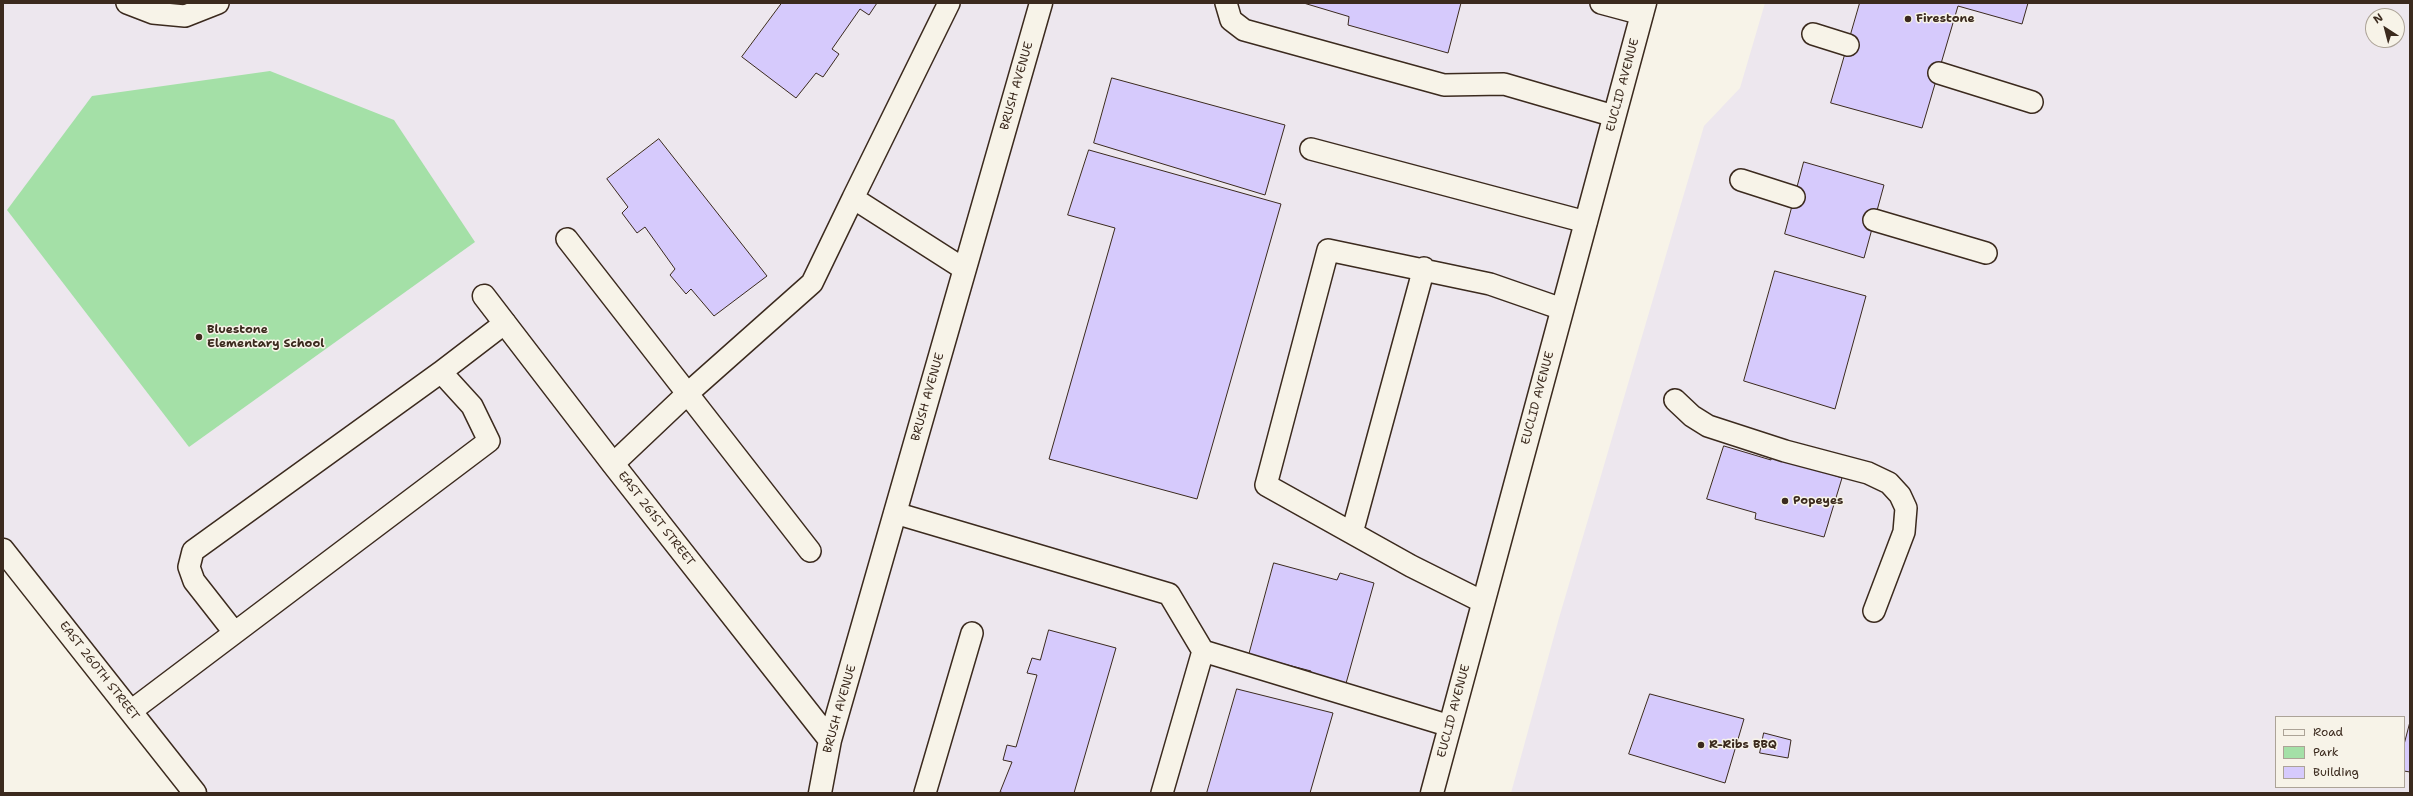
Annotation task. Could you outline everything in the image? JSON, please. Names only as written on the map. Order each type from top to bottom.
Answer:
[{"type":"street","name":"BRUSH AVENUE","points":[[820,793],[830,740],[1041,3]]},
{"type":"street","name":"EUCLID AVENUE","points":[[1432,793],[1644,8]]},
{"type":"street","name":"EAST 261ST STREET","points":[[484,296],[613,464],[830,740]]},
{"type":"street","name":"EAST 260TH STREET","points":[[3,550],[195,793]]},
{"type":"lane","points":[[127,3],[153,13],[185,16],[218,3]]},
{"type":"lane","points":[[613,464],[687,394],[812,283],[949,3]]},
{"type":"lane","points":[[1226,3],[1231,20],[1244,30],[1444,85],[1504,84],[1614,116]]},
{"type":"lane","points":[[1601,3],[1644,8]]},
{"type":"lane","points":[[1813,34],[1848,45]]},
{"type":"lane","points":[[1939,73],[2032,102]]},
{"type":"lane","points":[[1311,149],[1586,222]]},
{"type":"lane","points":[[1740,180],[1794,197]]},
{"type":"lane","points":[[853,198],[964,269]]},
{"type":"lane","points":[[1874,220],[1986,253]]},
{"type":"lane","points":[[567,239],[810,551]]},
{"type":"lane","points":[[1483,602],[1411,566],[1266,485],[1328,250],[1424,268],[1490,284],[1562,309]]},
{"type":"lane","points":[[1352,532],[1424,268]]},
{"type":"lane","points":[[234,632],[194,581],[188,568],[192,552],[441,372],[505,323]]},
{"type":"lane","points":[[131,711],[489,441],[472,406],[441,372]]},
{"type":"lane","points":[[1675,400],[1692,416],[1708,426],[1785,451],[1868,473],[1889,482],[1900,495],[1906,508],[1904,532],[1874,610]]},
{"type":"lane","points":[[895,513],[1169,594],[1204,651],[1450,726]]},
{"type":"lane","points":[[925,793],[972,632]]},
{"type":"lane","points":[[1162,793],[1204,651]]},
{"type":"shaded area","points":[[3,3],[1645,3],[1432,793],[195,793],[3,550]]},
{"type":"shaded area","points":[[1765,3],[2410,3],[2410,793],[1511,793],[1559,618],[1704,126],[1740,88]]},
{"type":"green space","points":[[270,71],[394,120],[475,242],[189,447],[7,210],[92,96]]},
{"type":"building","points":[[782,3],[877,3],[869,15],[860,9],[832,49],[839,54],[823,77],[816,73],[796,98],[742,57]]},
{"type":"building","points":[[1304,3],[1461,3],[1448,53],[1348,25],[1349,17]]},
{"type":"building","points":[[1860,3],[2028,3],[2022,24],[1958,6],[1922,128],[1831,103]]},
{"type":"building","points":[[1112,78],[1285,125],[1265,195],[1094,143]]},
{"type":"building","points":[[659,139],[767,276],[714,316],[691,289],[686,294],[670,275],[675,269],[645,227],[637,233],[622,213],[628,207],[607,179]]},
{"type":"building","points":[[1089,150],[1281,204],[1197,499],[1049,459],[1115,228],[1068,215]]},
{"type":"building","points":[[1804,162],[1884,185],[1864,258],[1785,234]]},
{"type":"building","points":[[1775,271],[1866,296],[1835,409],[1744,381]]},
{"type":"building","points":[[1724,446],[1771,460],[1772,454],[1842,478],[1824,537],[1755,519],[1756,513],[1707,499]]},
{"type":"building","points":[[1274,563],[1337,580],[1340,573],[1374,583],[1345,687],[1309,679],[1311,671],[1249,655]]},
{"type":"building","points":[[1049,630],[1116,648],[1074,793],[1000,792],[1012,762],[1003,760],[1007,745],[1016,747],[1037,675],[1027,673],[1032,658],[1040,660]]},
{"type":"building","points":[[1237,689],[1333,713],[1310,793],[1207,793]]},
{"type":"building","points":[[1650,694],[1744,719],[1725,783],[1629,754]]},
{"type":"building","points":[[2410,722],[2410,772],[2405,771],[2405,741]]},
{"type":"building","points":[[1764,733],[1791,740],[1788,758],[1760,753]]},
{"type":"place","name":"Firestone","points":[[1908,19]]},
{"type":"place","name":"Bluestone Elementary School","points":[[199,337]]},
{"type":"place","name":"Popeyes","points":[[1785,501]]},
{"type":"place","name":"R-Ribs BBQ","points":[[1701,745]]}]
